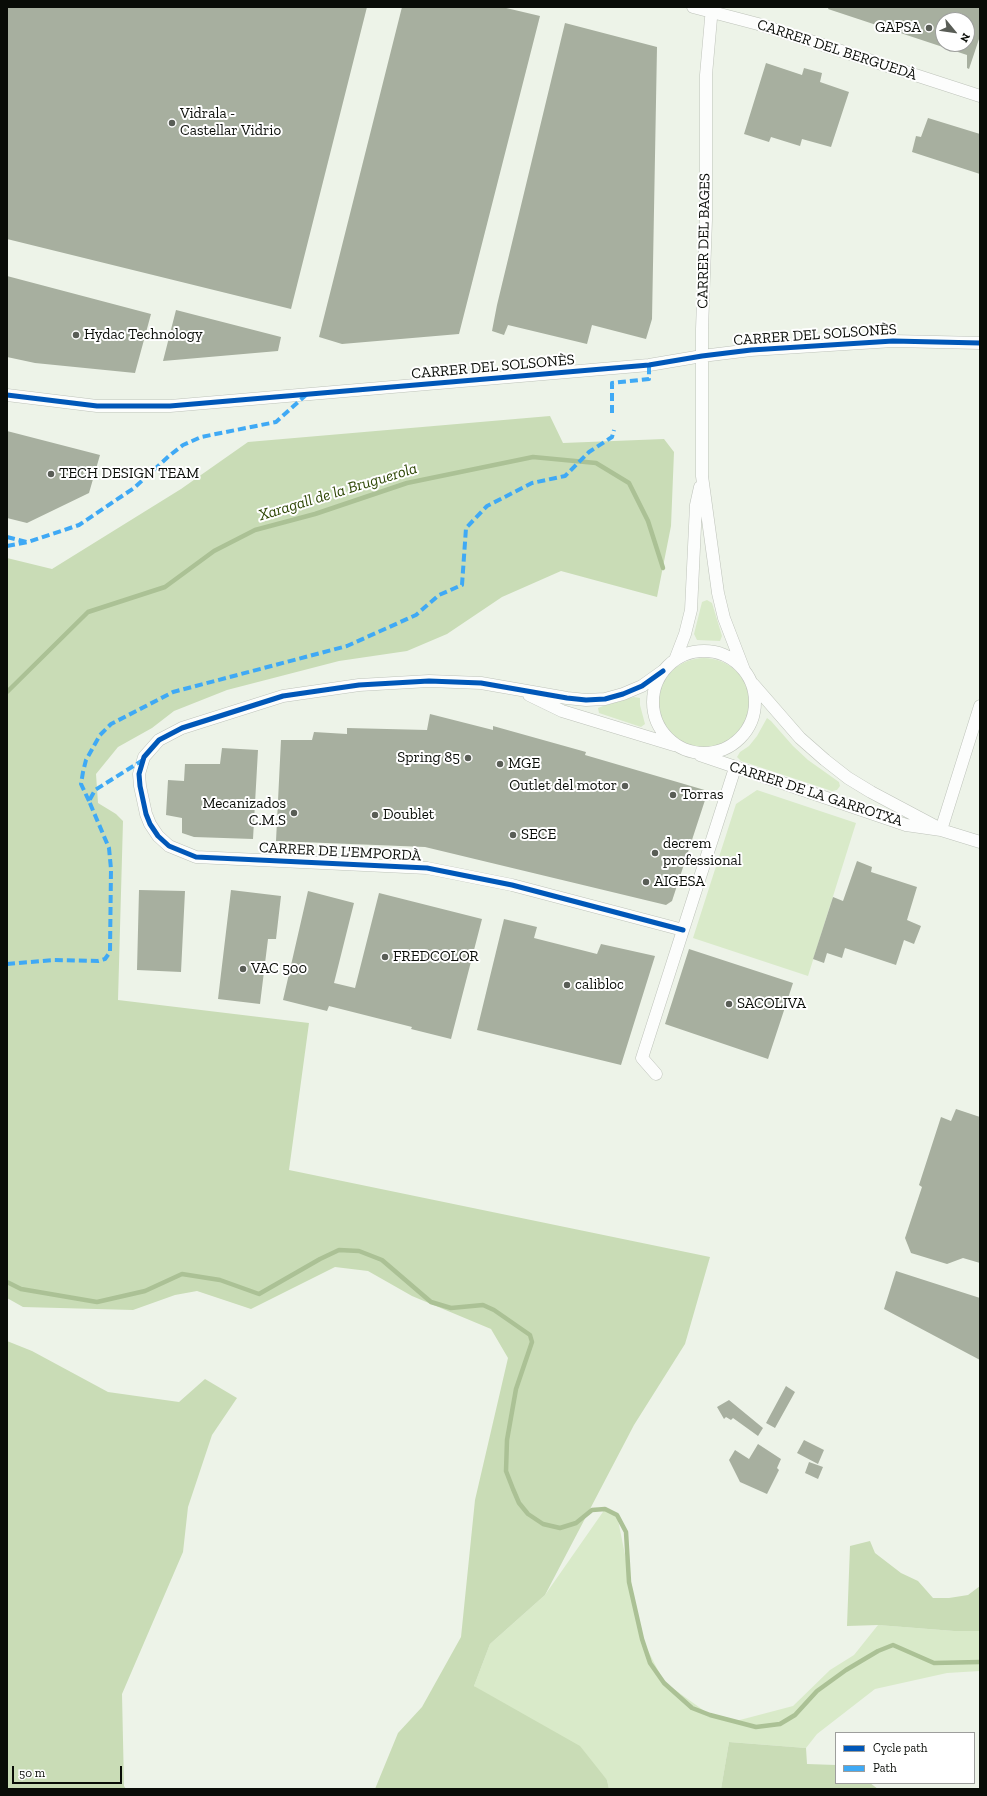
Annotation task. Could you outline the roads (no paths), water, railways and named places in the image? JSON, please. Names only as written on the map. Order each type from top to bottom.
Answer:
[{"type":"street","name":"CARRER DEL BERGUEDÀ","points":[[693,7],[712,9],[980,96]]},
{"type":"street","name":"CARRER DEL BAGES","points":[[712,9],[706,75],[706,220],[702,356],[702,476],[718,593],[724,618],[747,675]]},
{"type":"street","name":"CARRER DEL SOLSONÈS","points":[[7,395],[97,406],[170,406],[649,365],[751,350],[893,341],[980,343]]},
{"type":"street","name":"CARRER DEL BAGES","points":[[675,660],[685,634],[691,610],[696,505],[702,476]]},
{"type":"street","points":[[699,651],[712,651],[735,661],[747,675],[754,693],[755,708],[751,722],[744,734],[733,744],[720,751],[706,753],[692,752],[562,711],[514,688],[566,698],[586,700],[605,699],[623,694],[642,686],[663,671],[675,660],[686,654],[699,651]]},
{"type":"street","points":[[663,671],[656,684],[653,698],[654,712],[659,726],[667,738],[678,747]]},
{"type":"street","name":"CARRER DE LA GARROTXA","points":[[747,675],[787,724],[825,760],[848,778],[871,792],[941,830]]},
{"type":"street","name":"CARRER DE L'EMPORDÀ","points":[[514,688],[481,683],[429,681],[359,685],[283,696],[182,728],[159,740],[144,757],[139,774],[142,800],[150,824],[158,836],[169,846],[196,857],[427,868],[512,885],[683,930]]},
{"type":"street","points":[[941,830],[980,706]]},
{"type":"street","name":"CARRER DE LA GARROTXA","points":[[692,752],[734,768],[906,825],[941,830],[980,842]]},
{"type":"street","points":[[656,1074],[642,1058],[734,768]]},
{"type":"waterway","name":"Xaragall de la Bruguerola","points":[[7,692],[88,612],[165,587],[214,551],[255,530],[315,514],[407,483],[533,457],[596,463],[629,483],[648,521],[663,568]]},
{"type":"waterway","points":[[7,1282],[21,1289],[97,1302],[145,1291],[182,1274],[220,1280],[259,1294],[320,1259],[339,1250],[359,1251],[382,1260],[431,1302],[451,1308],[483,1305],[494,1310],[530,1335],[532,1342],[516,1389],[507,1440],[506,1471],[519,1503],[528,1514],[543,1524],[560,1528],[576,1523],[592,1510],[605,1509],[617,1515],[626,1532],[629,1582],[642,1639],[650,1663],[664,1683],[692,1708],[710,1715],[756,1727],[780,1724],[795,1715],[817,1691],[846,1670],[878,1651],[893,1645],[934,1663],[980,1662]]},
{"type":"place","name":"GAPSA","points":[[929,28]]},
{"type":"place","name":"Vidrala - Castellar Vidrio","points":[[172,123]]},
{"type":"place","name":"Hydac Technology","points":[[76,335]]},
{"type":"place","name":"TECH DESIGN TEAM","points":[[51,474]]},
{"type":"place","name":"Spring 85","points":[[468,758]]},
{"type":"place","name":"MGE","points":[[500,764]]},
{"type":"place","name":"Outlet del motor","points":[[625,786]]},
{"type":"place","name":"Torras","points":[[673,795]]},
{"type":"place","name":"Mecanizados C.M.S","points":[[294,813]]},
{"type":"place","name":"Doublet","points":[[375,815]]},
{"type":"place","name":"SECE","points":[[513,835]]},
{"type":"place","name":"decrem professional","points":[[655,853]]},
{"type":"place","name":"AIGESA","points":[[646,882]]},
{"type":"place","name":"FREDCOLOR","points":[[385,957]]},
{"type":"place","name":"VAC 500","points":[[243,969]]},
{"type":"place","name":"calibloc","points":[[567,985]]},
{"type":"place","name":"SACOLIVA","points":[[729,1004]]}]
